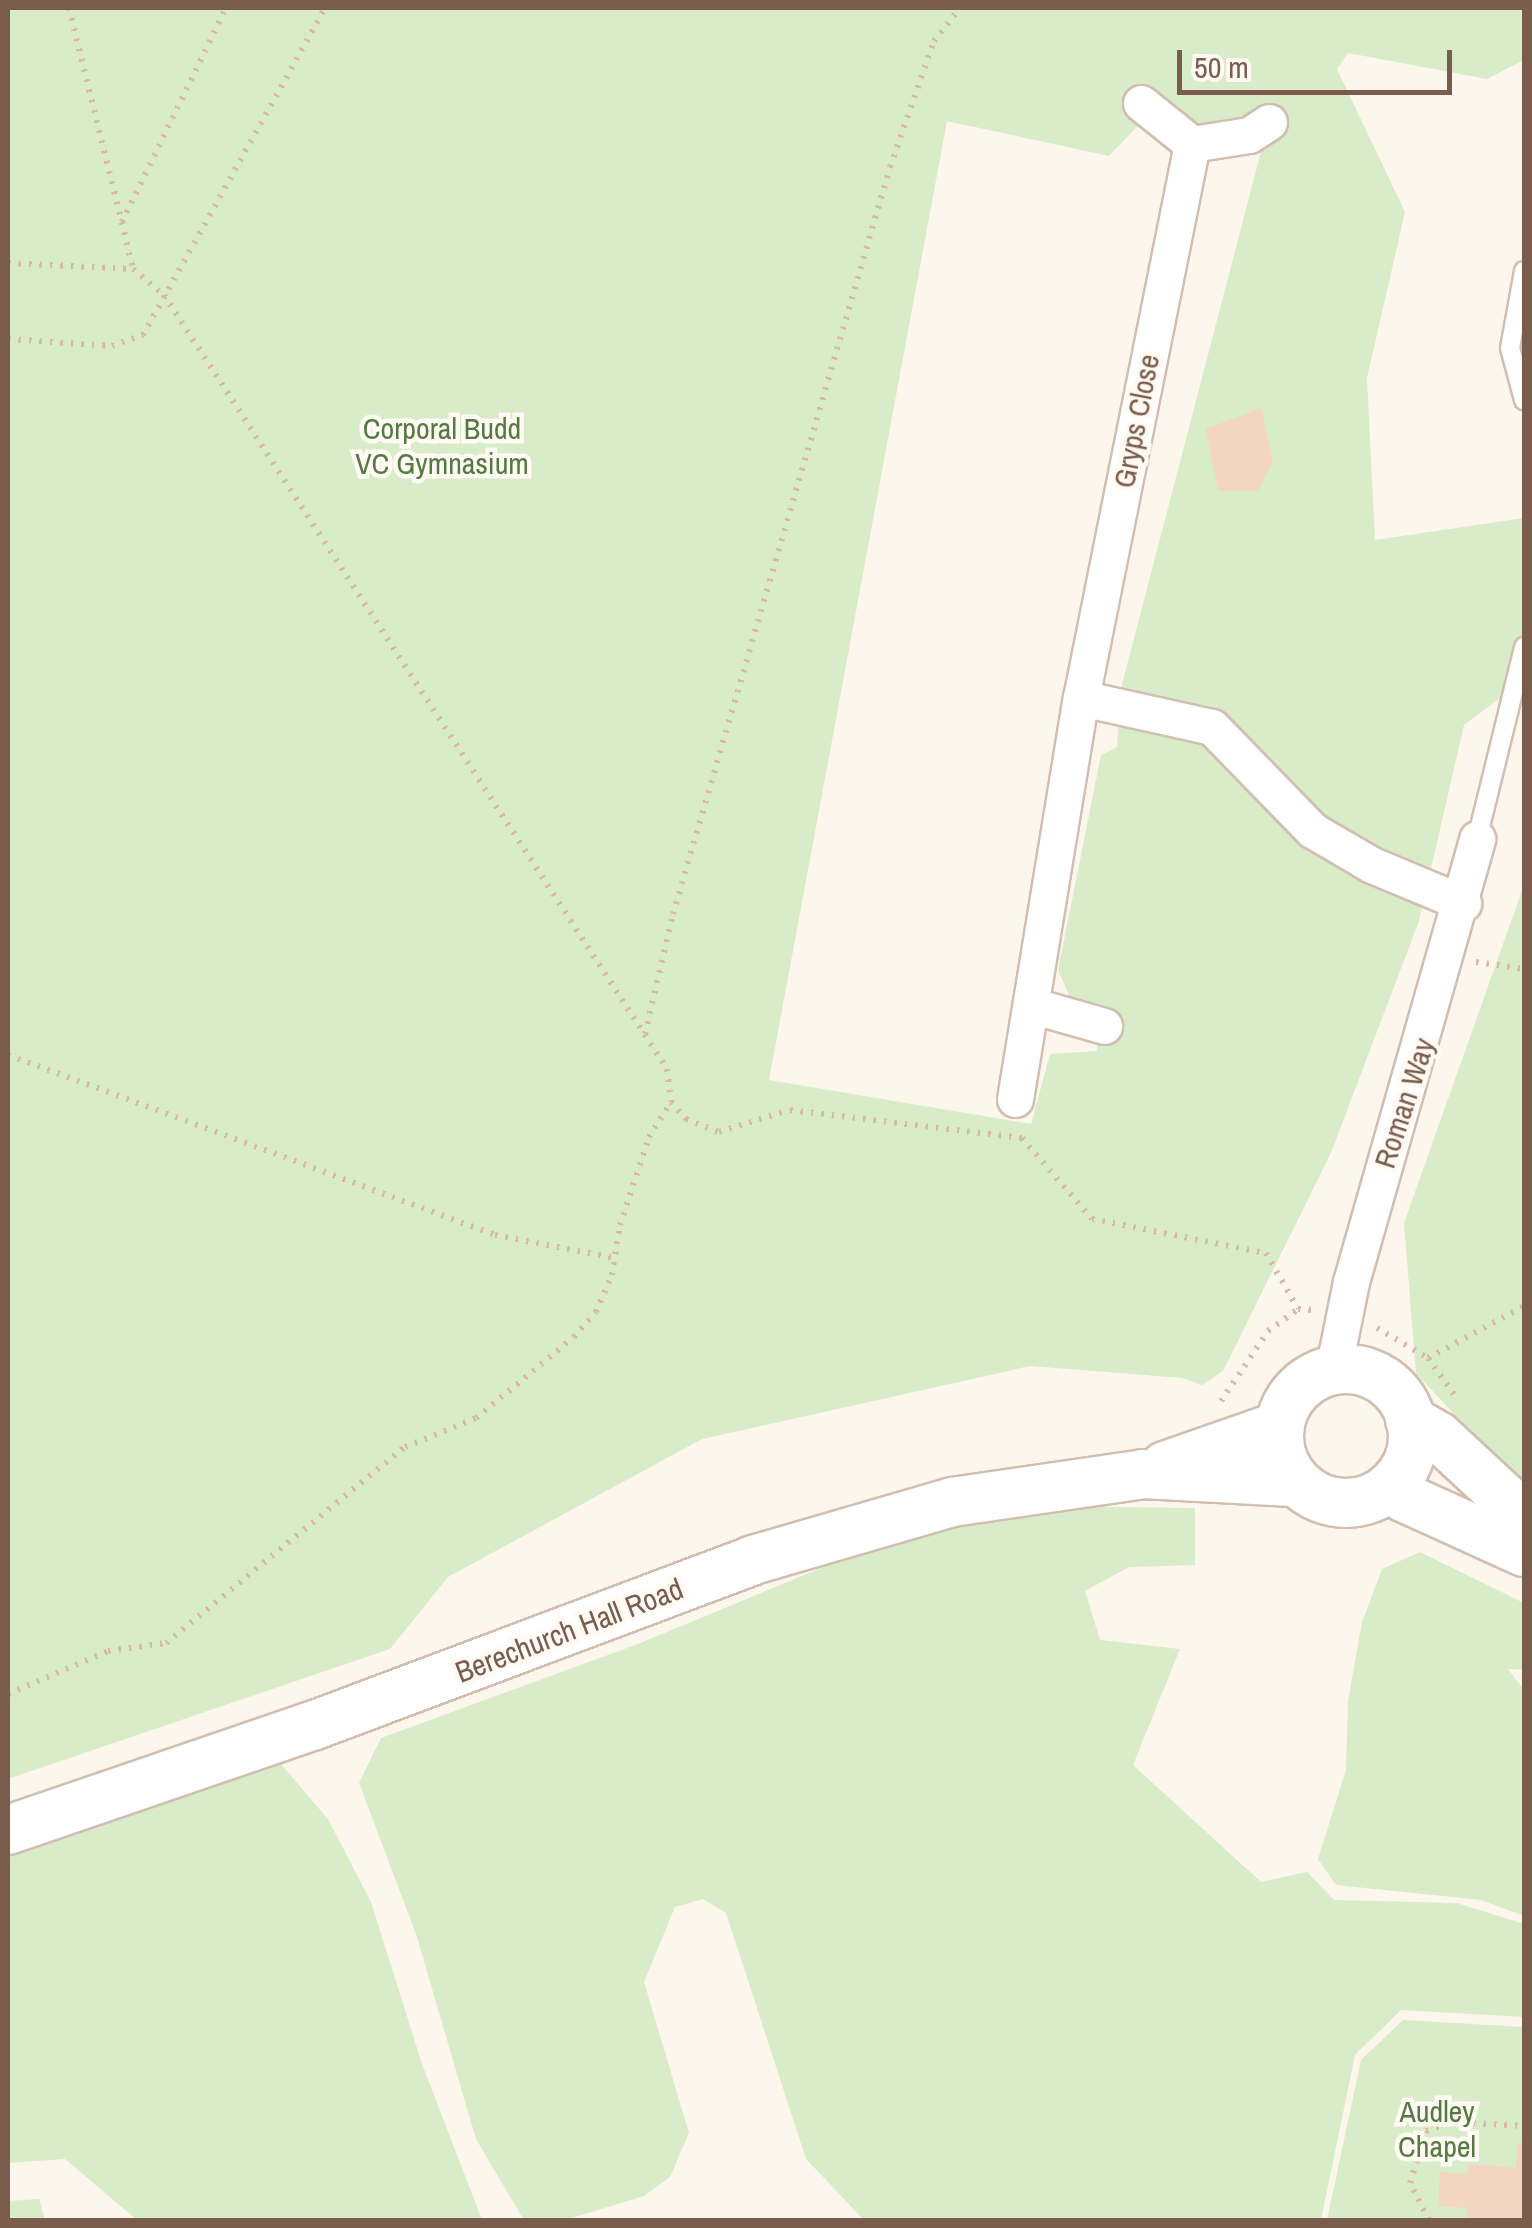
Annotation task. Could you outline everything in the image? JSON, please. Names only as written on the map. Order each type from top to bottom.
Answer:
[{"type":"street","points":[[1141,103],[1192,144],[1249,135],[1269,122]]},
{"type":"street","name":"Gryps Close","points":[[1015,1099],[1034,1006],[1081,698],[1192,144]]},
{"type":"street","points":[[1081,698],[1212,727],[1312,830],[1372,865],[1463,903]]},
{"type":"street","name":"Roman Way","points":[[1334,1366],[1380,1176],[1448,958],[1477,840]]},
{"type":"street","points":[[1034,1006],[1104,1026]]},
{"type":"street","points":[[1334,1366],[1374,1374],[1398,1395],[1410,1420],[1416,1447],[1394,1485],[1348,1502],[1308,1496],[1292,1482],[1279,1426],[1296,1393],[1334,1366]]},
{"type":"street","points":[[1410,1420],[1438,1436],[1524,1516]]},
{"type":"street","name":"Berechurch Hall Road","points":[[8,1830],[333,1718],[754,1560],[952,1502],[1143,1474],[1279,1426]]},
{"type":"street","name":"Berechurch Hall Road","points":[[1143,1474],[1292,1482]]},
{"type":"street","points":[[1394,1485],[1405,1498],[1524,1552]]},
{"type":"lane","points":[[1524,271],[1510,348],[1524,400]]},
{"type":"lane","points":[[1477,840],[1524,648]]},
{"type":"path","points":[[8,1694],[63,1666],[166,1642],[184,1631],[405,1447],[476,1418],[574,1338],[596,1312],[649,1137],[671,1102],[667,1068],[164,295],[134,269],[69,8]]},
{"type":"path","points":[[122,222],[226,8]]},
{"type":"path","points":[[8,338],[112,346],[143,335],[326,8]]},
{"type":"path","points":[[645,1035],[673,914],[890,166],[934,41],[960,8]]},
{"type":"path","points":[[8,262],[134,269]]},
{"type":"path","points":[[1448,958],[1524,968]]},
{"type":"path","points":[[8,1055],[494,1235],[615,1258]]},
{"type":"path","points":[[671,1102],[702,1130],[718,1132],[790,1110],[1022,1138],[1092,1219],[1266,1253],[1298,1309]]},
{"type":"path","points":[[1428,2220],[1410,2184],[1426,2131],[1452,2122],[1524,2126]]},
{"type":"green space","name":"Corporal Budd VC Gymnasium","points":[[8,8],[1524,8],[1524,60],[1487,79],[1348,53],[1337,69],[1405,212],[1367,378],[1375,540],[1524,518],[1524,680],[1464,725],[1419,921],[1331,1153],[1223,1371],[1202,1385],[1182,1378],[1030,1366],[702,1439],[448,1577],[390,1649],[8,1779]],"holes":[[[1155,108],[1225,140],[1270,117],[1120,692],[1117,747],[1101,755],[1058,970],[1074,1007],[1099,1019],[1097,1051],[1050,1054],[1031,1124],[769,1080],[947,121],[1109,156]]]},
{"type":"green space","points":[[1524,885],[1524,1490],[1416,1373],[1404,1223]]},
{"type":"green space","points":[[1042,1506],[1195,1508],[1195,1565],[1129,1567],[1085,1591],[1100,1640],[1180,1649],[1133,1765],[1261,1882],[1307,1872],[1334,1900],[1457,1903],[1524,1924],[1524,2017],[1401,2010],[1355,2055],[1321,2220],[864,2220],[806,2159],[726,1913],[703,1899],[675,1907],[644,1982],[689,2133],[670,2177],[644,2196],[565,2220],[524,2220],[476,2139],[416,1934],[359,1783],[381,1738],[638,1644],[879,1544]]},
{"type":"green space","points":[[1420,1552],[1524,1603],[1524,1670],[1508,1669],[1524,1690],[1524,1916],[1481,1900],[1336,1885],[1318,1859],[1346,1770],[1348,1701],[1362,1622],[1382,1569]]},
{"type":"green space","points":[[279,1762],[328,1819],[371,1902],[422,2064],[482,2220],[137,2220],[65,2159],[8,2163],[8,1850]]},
{"type":"green space","name":"Audley Chapel","points":[[1403,2020],[1524,2027],[1524,2220],[1327,2220],[1361,2060]]},
{"type":"green space","points":[[39,2199],[45,2220],[8,2220],[8,2201]]},
{"type":"building","points":[[1261,408],[1273,461],[1258,491],[1218,491],[1206,429]]},
{"type":"building","points":[[1518,2143],[1524,2143],[1524,2220],[1466,2220],[1467,2208],[1438,2206],[1440,2172],[1468,2174],[1469,2164],[1516,2168]]}]
